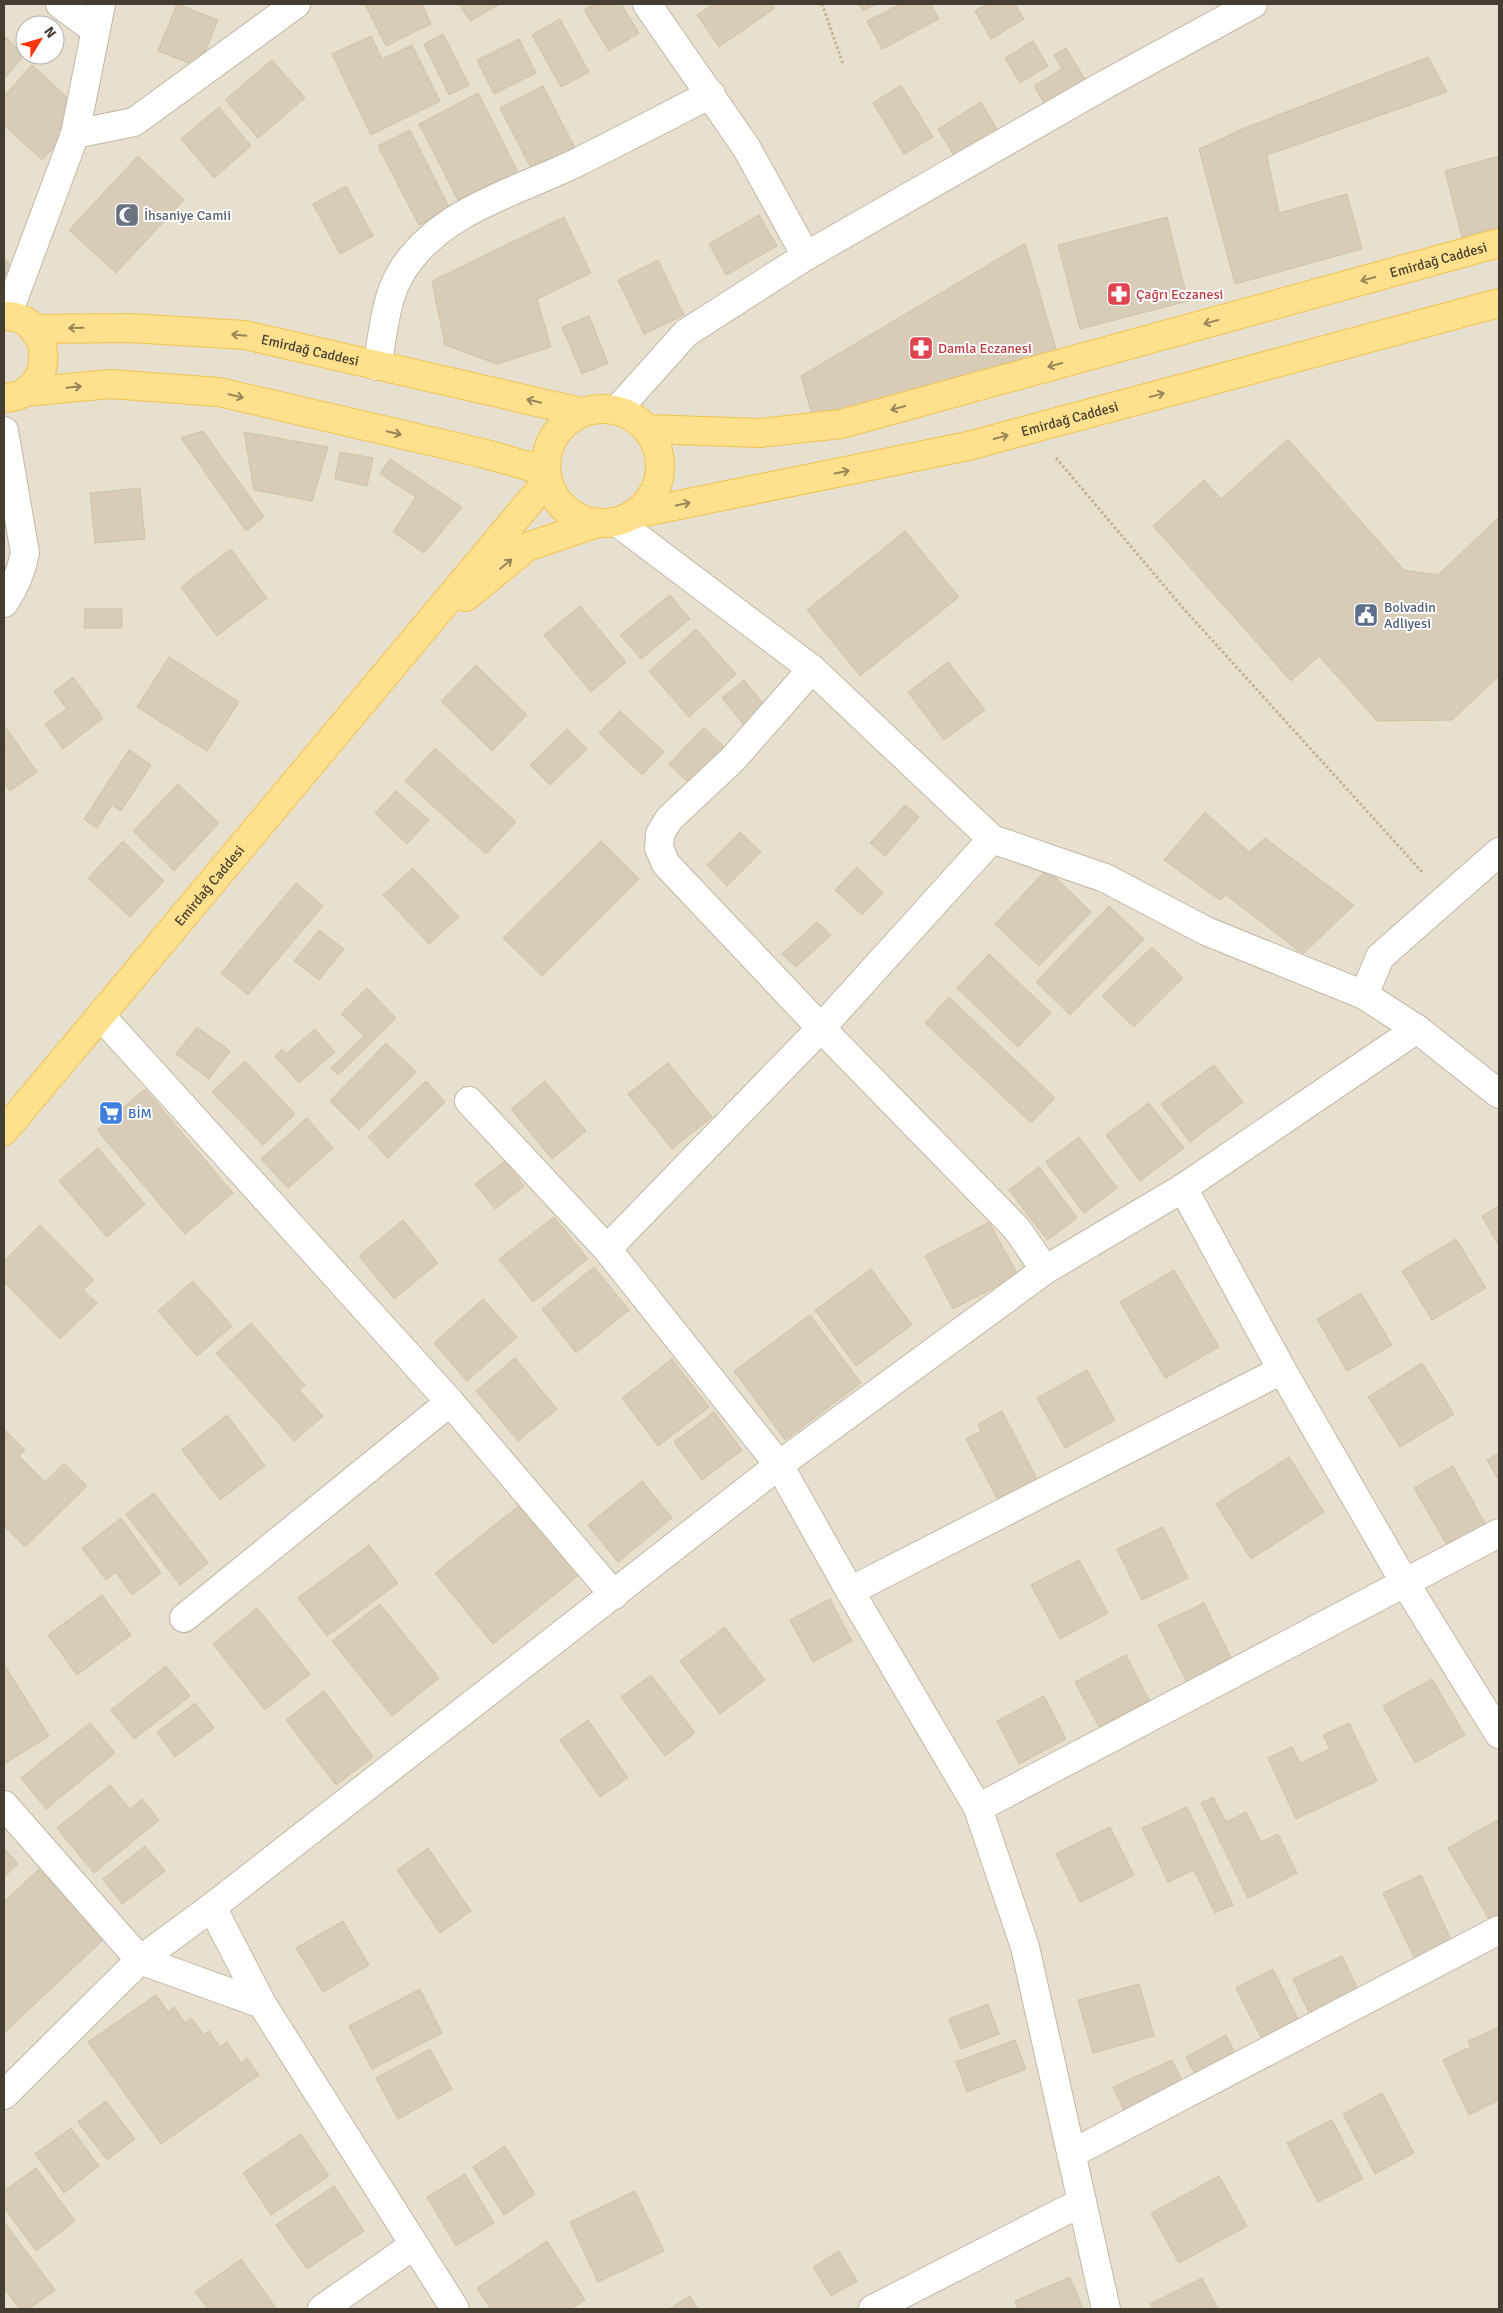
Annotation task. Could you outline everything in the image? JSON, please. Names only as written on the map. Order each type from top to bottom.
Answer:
[{"type":"main road","name":"Emirdağ Caddesi","points":[[647,429],[760,433],[841,424],[1499,243]]},
{"type":"main road","name":"Emirdağ Caddesi","points":[[616,520],[968,446],[1499,303]]},
{"type":"main road","points":[[5,316],[21,320],[33,329],[41,340],[44,355],[42,369],[36,382],[15,395]]},
{"type":"main road","name":"Emirdağ Caddesi","points":[[33,329],[128,328],[245,335],[581,412],[599,408],[617,410],[633,417],[647,429],[657,444],[661,463],[659,483],[650,501],[616,520]]},
{"type":"main road","points":[[15,395],[110,384],[218,392],[482,454],[547,475]]},
{"type":"main road","points":[[581,412],[566,422],[554,436],[547,452],[547,475],[551,490],[562,506],[578,518],[616,520]]},
{"type":"main road","points":[[415,640],[547,475]]},
{"type":"main road","points":[[415,640],[527,547],[616,520]]},
{"type":"main road","name":"Emirdağ Caddesi","points":[[4,1131],[415,640]]},
{"type":"street","points":[[60,4],[95,30]]},
{"type":"street","points":[[5,316],[75,134],[101,4]]},
{"type":"street","points":[[75,134],[134,122],[296,4]]},
{"type":"street","points":[[647,4],[712,94],[746,147],[806,256]]},
{"type":"street","points":[[617,410],[686,333],[806,256],[1097,89],[1216,14],[1253,4]]},
{"type":"street","points":[[377,366],[391,296],[401,271],[434,233],[476,209],[575,163],[712,94]]},
{"type":"street","points":[[4,431],[25,554],[21,572],[14,589],[4,603]]},
{"type":"street","points":[[616,520],[812,669],[992,839],[1105,878],[1206,931],[1364,994],[1417,1029],[1499,1094]]},
{"type":"street","points":[[812,669],[733,759],[669,819],[660,834],[659,848],[666,864],[821,1028],[1017,1229],[1046,1270]]},
{"type":"street","points":[[607,1249],[821,1028],[992,839]]},
{"type":"street","points":[[1364,994],[1380,957],[1499,852]]},
{"type":"street","points":[[101,1016],[450,1402],[614,1595]]},
{"type":"street","points":[[4,2095],[140,1960],[212,1907],[779,1465],[1046,1270],[1183,1188],[1417,1029]]},
{"type":"street","points":[[469,1101],[607,1249],[779,1465],[850,1591],[978,1808],[1025,1948],[1106,2309]]},
{"type":"street","points":[[1183,1188],[1282,1370],[1405,1583],[1499,1734]]},
{"type":"street","points":[[850,1591],[1282,1370]]},
{"type":"street","points":[[184,1618],[450,1402]]},
{"type":"street","points":[[978,1808],[1499,1533]]},
{"type":"street","points":[[4,1805],[140,1960],[262,2004]]},
{"type":"street","points":[[212,1907],[262,2004],[456,2309]]},
{"type":"street","points":[[1071,2154],[1499,1930]]},
{"type":"street","points":[[873,2309],[1082,2202]]},
{"type":"street","points":[[322,2309],[414,2245]]},
{"type":"path","points":[[822,4],[843,64]]},
{"type":"path","points":[[1032,428],[1102,514],[1183,608],[1410,857],[1445,899]]},
{"type":"shaded area","points":[[4,4],[1499,4],[1499,2309],[4,2309]]},
{"type":"building","points":[[177,4],[218,20],[199,67],[158,51]]},
{"type":"building","points":[[365,4],[422,4],[431,24],[386,46]]},
{"type":"building","points":[[459,4],[500,4],[470,21]]},
{"type":"building","points":[[595,4],[621,4],[639,33],[609,51],[584,10]]},
{"type":"building","points":[[714,4],[771,4],[775,8],[719,47],[697,15]]},
{"type":"building","points":[[859,4],[876,4],[863,11]]},
{"type":"building","points":[[901,4],[931,4],[939,19],[882,49],[867,21]]},
{"type":"building","points":[[988,4],[1015,4],[1024,19],[991,39],[975,11]]},
{"type":"building","points":[[560,19],[589,72],[561,87],[532,35]]},
{"type":"building","points":[[443,34],[469,85],[449,95],[424,44]]},
{"type":"building","points":[[4,36],[15,46],[16,65],[4,79]]},
{"type":"building","points":[[371,36],[382,59],[412,45],[440,101],[371,135],[332,54]]},
{"type":"building","points":[[519,39],[536,73],[494,94],[477,60]]},
{"type":"building","points":[[1033,41],[1048,66],[1020,83],[1005,58]]},
{"type":"building","points":[[1066,48],[1086,81],[1045,105],[1034,86],[1062,69],[1054,55]]},
{"type":"building","points":[[1428,57],[1447,92],[1267,155],[1279,213],[1347,194],[1362,249],[1235,284],[1199,149],[1245,128]]},
{"type":"building","points":[[272,60],[305,98],[258,138],[225,100]]},
{"type":"building","points":[[32,65],[79,108],[57,133],[63,138],[42,160],[4,125],[4,96]]},
{"type":"building","points":[[901,85],[933,137],[904,154],[873,103]]},
{"type":"building","points":[[543,86],[575,148],[532,170],[500,108]]},
{"type":"building","points":[[478,93],[520,176],[461,206],[419,124]]},
{"type":"building","points":[[981,102],[999,133],[956,159],[938,129]]},
{"type":"building","points":[[219,107],[251,146],[214,178],[181,139]]},
{"type":"building","points":[[410,130],[450,209],[419,225],[378,146]]},
{"type":"building","name":"İhsaniye Camii","points":[[138,156],[184,200],[116,273],[69,230]]},
{"type":"building","points":[[1499,156],[1499,227],[1462,237],[1445,171]]},
{"type":"building","points":[[346,186],[373,236],[340,254],[313,204]]},
{"type":"building","points":[[759,215],[777,246],[726,275],[709,244]]},
{"type":"building","points":[[564,217],[591,273],[537,299],[551,347],[497,364],[445,345],[432,281]]},
{"type":"building","points":[[1167,217],[1188,301],[1080,329],[1058,245]]},
{"type":"building","points":[[1025,243],[1058,356],[813,419],[801,376]]},
{"type":"building","points":[[4,257],[18,274],[4,286]]},
{"type":"building","points":[[658,260],[684,315],[644,334],[618,280]]},
{"type":"building","points":[[589,316],[608,363],[582,374],[562,327]]},
{"type":"building","points":[[203,431],[264,517],[246,531],[181,438]]},
{"type":"building","points":[[244,432],[328,447],[312,501],[254,490]]},
{"type":"building","name":"Bolvadin Adliyesi","points":[[1288,439],[1404,570],[1438,575],[1499,517],[1499,676],[1452,720],[1377,721],[1319,656],[1291,681],[1153,526],[1204,480],[1221,499]]},
{"type":"building","points":[[340,452],[373,458],[367,486],[335,479]]},
{"type":"building","points":[[390,459],[462,507],[424,553],[393,532],[416,497],[380,474]]},
{"type":"building","points":[[140,488],[145,539],[95,543],[90,493]]},
{"type":"building","points":[[905,531],[959,597],[860,676],[807,610]]},
{"type":"building","points":[[231,549],[267,598],[217,636],[181,587]]},
{"type":"building","points":[[670,595],[690,619],[641,659],[620,635]]},
{"type":"building","points":[[580,606],[626,662],[591,692],[544,635]]},
{"type":"building","points":[[85,609],[122,609],[122,628],[84,628]]},
{"type":"building","points":[[696,629],[736,674],[689,717],[649,671]]},
{"type":"building","points":[[169,657],[239,702],[207,751],[137,707]]},
{"type":"building","points":[[948,662],[985,710],[944,740],[908,692]]},
{"type":"building","points":[[476,665],[527,715],[492,751],[441,701]]},
{"type":"building","points":[[73,677],[103,718],[63,749],[45,724],[67,709],[54,692]]},
{"type":"building","points":[[744,680],[770,712],[748,730],[722,698]]},
{"type":"building","points":[[620,711],[664,752],[642,775],[599,733]]},
{"type":"building","points":[[4,725],[37,772],[10,791],[4,782],[4,753],[6,751],[4,747]]},
{"type":"building","points":[[704,727],[729,752],[694,788],[669,764]]},
{"type":"building","points":[[567,729],[587,749],[550,785],[530,765]]},
{"type":"building","points":[[435,748],[516,822],[486,854],[405,781]]},
{"type":"building","points":[[129,750],[151,765],[121,811],[112,805],[97,828],[84,819]]},
{"type":"building","points":[[178,784],[219,823],[174,871],[133,831]]},
{"type":"building","points":[[396,791],[429,820],[407,844],[375,813]]},
{"type":"building","points":[[905,805],[919,817],[885,856],[870,843]]},
{"type":"building","points":[[1205,812],[1249,852],[1265,838],[1354,905],[1303,954],[1226,895],[1220,900],[1164,860]]},
{"type":"building","points":[[740,832],[761,852],[727,886],[707,865]]},
{"type":"building","points":[[123,841],[164,881],[130,917],[88,878]]},
{"type":"building","points":[[601,841],[639,879],[542,976],[503,938]]},
{"type":"building","points":[[857,867],[883,893],[862,915],[835,890]]},
{"type":"building","points":[[413,868],[459,917],[429,944],[383,895]]},
{"type":"building","points":[[1047,869],[1091,912],[1039,966],[995,924]]},
{"type":"building","points":[[296,883],[323,906],[248,995],[221,973]]},
{"type":"building","points":[[1109,906],[1144,939],[1070,1015],[1036,982]]},
{"type":"building","points":[[817,922],[831,935],[796,967],[782,954]]},
{"type":"building","points":[[319,930],[344,949],[319,980],[294,961]]},
{"type":"building","points":[[1152,947],[1183,978],[1134,1027],[1102,996]]},
{"type":"building","points":[[989,954],[1051,1013],[1018,1047],[957,988]]},
{"type":"building","points":[[367,988],[396,1018],[338,1075],[331,1068],[364,1036],[341,1014]]},
{"type":"building","points":[[949,997],[1055,1098],[1031,1123],[925,1023]]},
{"type":"building","points":[[197,1027],[230,1051],[209,1079],[176,1054]]},
{"type":"building","points":[[315,1029],[335,1052],[299,1083],[275,1056],[282,1049],[286,1054]]},
{"type":"building","points":[[386,1043],[416,1072],[359,1130],[330,1101]]},
{"type":"building","points":[[245,1061],[295,1114],[263,1145],[212,1092]]},
{"type":"building","points":[[668,1063],[712,1117],[672,1149],[628,1094]]},
{"type":"building","points":[[1214,1065],[1243,1102],[1190,1142],[1161,1104]]},
{"type":"building","points":[[426,1081],[445,1102],[388,1158],[368,1137]]},
{"type":"building","points":[[545,1081],[586,1131],[552,1159],[511,1109]]},
{"type":"building","points":[[145,1089],[233,1193],[185,1234],[97,1130]]},
{"type":"building","points":[[1149,1103],[1184,1148],[1140,1181],[1106,1135]]},
{"type":"building","points":[[307,1118],[333,1148],[288,1188],[261,1159]]},
{"type":"building","points":[[1079,1137],[1117,1188],[1084,1213],[1046,1162]]},
{"type":"building","points":[[98,1148],[145,1204],[107,1237],[59,1181]]},
{"type":"building","points":[[505,1161],[524,1186],[495,1209],[475,1184]]},
{"type":"building","points":[[1039,1167],[1077,1218],[1047,1240],[1009,1190]]},
{"type":"building","points":[[1499,1206],[1499,1246],[1482,1216]]},
{"type":"building","points":[[554,1217],[588,1259],[533,1302],[499,1259]]},
{"type":"building","points":[[403,1220],[438,1263],[394,1299],[359,1256]]},
{"type":"building","points":[[989,1222],[1018,1275],[953,1309],[925,1256]]},
{"type":"building","points":[[40,1225],[94,1280],[83,1290],[97,1303],[60,1339],[4,1282],[4,1261]]},
{"type":"building","points":[[1456,1239],[1486,1288],[1432,1320],[1402,1271]]},
{"type":"building","points":[[594,1267],[629,1310],[576,1353],[542,1309]]},
{"type":"building","points":[[871,1269],[912,1325],[856,1366],[815,1310]]},
{"type":"building","points":[[1174,1270],[1219,1347],[1165,1378],[1120,1302]]},
{"type":"building","points":[[193,1281],[232,1326],[197,1356],[158,1311]]},
{"type":"building","points":[[1361,1293],[1392,1345],[1347,1371],[1317,1319]]},
{"type":"building","points":[[483,1299],[517,1337],[467,1381],[434,1343]]},
{"type":"building","points":[[810,1315],[861,1383],[785,1440],[734,1371]]},
{"type":"building","points":[[251,1323],[305,1385],[299,1390],[323,1416],[294,1441],[216,1353]]},
{"type":"building","points":[[515,1358],[557,1409],[518,1441],[476,1391]]},
{"type":"building","points":[[672,1359],[709,1407],[658,1446],[622,1398]]},
{"type":"building","points":[[1422,1363],[1454,1414],[1400,1447],[1368,1397]]},
{"type":"building","points":[[1087,1370],[1115,1420],[1065,1448],[1037,1398]]},
{"type":"building","points":[[1002,1411],[1037,1479],[998,1500],[966,1439],[981,1431],[978,1424]]},
{"type":"building","points":[[714,1412],[742,1450],[702,1480],[674,1442]]},
{"type":"building","points":[[227,1415],[265,1466],[220,1500],[182,1450]]},
{"type":"building","points":[[4,1429],[25,1450],[19,1456],[45,1482],[64,1463],[87,1486],[25,1547],[4,1526]]},
{"type":"building","points":[[1499,1453],[1499,1481],[1487,1460]]},
{"type":"building","points":[[1289,1457],[1324,1512],[1251,1559],[1216,1504]]},
{"type":"building","points":[[1453,1466],[1486,1525],[1448,1547],[1414,1488]]},
{"type":"building","points":[[642,1481],[672,1518],[618,1562],[588,1525]]},
{"type":"building","points":[[154,1493],[208,1563],[180,1585],[126,1514]]},
{"type":"building","points":[[522,1503],[579,1575],[493,1644],[435,1573]]},
{"type":"building","points":[[121,1518],[161,1573],[132,1595],[116,1572],[106,1580],[82,1548]]},
{"type":"building","points":[[1163,1527],[1188,1578],[1142,1600],[1117,1549]]},
{"type":"building","points":[[369,1545],[398,1583],[327,1636],[298,1598]]},
{"type":"building","points":[[1079,1560],[1108,1613],[1060,1639],[1031,1585]]},
{"type":"building","points":[[102,1595],[131,1635],[77,1675],[48,1635]]},
{"type":"building","points":[[830,1599],[852,1641],[813,1662],[790,1620]]},
{"type":"building","points":[[1204,1603],[1232,1659],[1187,1682],[1158,1625]]},
{"type":"building","points":[[380,1604],[439,1678],[392,1716],[332,1641]]},
{"type":"building","points":[[257,1608],[310,1674],[265,1710],[213,1644]]},
{"type":"building","points":[[725,1627],[765,1680],[720,1714],[680,1661]]},
{"type":"building","points":[[1126,1655],[1149,1700],[1099,1727],[1075,1682]]},
{"type":"building","points":[[4,1664],[49,1736],[6,1763],[4,1759]]},
{"type":"building","points":[[166,1666],[190,1696],[134,1739],[111,1710]]},
{"type":"building","points":[[651,1675],[695,1733],[665,1756],[621,1697]]},
{"type":"building","points":[[1432,1679],[1465,1735],[1415,1763],[1383,1706]]},
{"type":"building","points":[[324,1691],[373,1757],[336,1785],[286,1720]]},
{"type":"building","points":[[1044,1696],[1066,1739],[1019,1764],[997,1721]]},
{"type":"building","points":[[195,1703],[214,1728],[175,1757],[157,1732]]},
{"type":"building","points":[[588,1720],[628,1778],[600,1797],[560,1740]]},
{"type":"building","points":[[90,1723],[115,1753],[46,1809],[21,1778]]},
{"type":"building","points":[[1349,1723],[1377,1781],[1296,1819],[1268,1758],[1292,1747],[1300,1763],[1330,1749],[1323,1735]]},
{"type":"building","points":[[110,1785],[130,1809],[142,1799],[159,1820],[94,1873],[57,1828]]},
{"type":"building","points":[[1213,1797],[1226,1822],[1246,1812],[1261,1842],[1278,1834],[1297,1873],[1248,1898],[1201,1803]]},
{"type":"building","points":[[1187,1807],[1233,1905],[1215,1913],[1194,1870],[1168,1882],[1142,1828]]},
{"type":"building","points":[[1499,1819],[1499,1923],[1493,1926],[1448,1848]]},
{"type":"building","points":[[1110,1827],[1134,1875],[1080,1902],[1056,1854]]},
{"type":"building","points":[[145,1846],[165,1871],[122,1904],[103,1879]]},
{"type":"building","points":[[4,1848],[18,1864],[4,1877]]},
{"type":"building","points":[[428,1848],[471,1911],[440,1933],[397,1870]]},
{"type":"building","points":[[39,1869],[104,1939],[4,2033],[4,1902]]},
{"type":"building","points":[[1421,1875],[1452,1942],[1415,1959],[1383,1893]]},
{"type":"building","points":[[343,1921],[369,1965],[323,1992],[296,1948]]},
{"type":"building","points":[[1342,1956],[1361,1996],[1312,2019],[1293,1979]]},
{"type":"building","points":[[1273,1969],[1301,2025],[1264,2043],[1236,1988]]},
{"type":"building","points":[[1139,1984],[1154,2036],[1093,2053],[1078,2000]]},
{"type":"building","points":[[420,1989],[442,2033],[372,2069],[349,2026]]},
{"type":"building","points":[[156,1995],[168,2012],[174,2007],[185,2023],[191,2018],[204,2035],[209,2031],[220,2047],[227,2042],[241,2063],[247,2058],[259,2075],[161,2144],[88,2042]]},
{"type":"building","points":[[988,2004],[999,2034],[961,2049],[949,2019]]},
{"type":"building","points":[[1499,2027],[1499,2100],[1469,2115],[1443,2060],[1471,2047],[1468,2041]]},
{"type":"building","points":[[1226,2035],[1236,2055],[1196,2077],[1186,2057]]},
{"type":"building","points":[[1015,2040],[1026,2069],[967,2092],[956,2062]]},
{"type":"building","points":[[430,2049],[452,2089],[398,2119],[376,2078]]},
{"type":"building","points":[[1172,2060],[1184,2085],[1128,2119],[1113,2087]]},
{"type":"building","points":[[1382,2093],[1414,2153],[1375,2174],[1343,2114]]},
{"type":"building","points":[[106,2101],[135,2139],[107,2160],[78,2122]]},
{"type":"building","points":[[1332,2120],[1363,2179],[1318,2202],[1287,2143]]},
{"type":"building","points":[[71,2128],[99,2166],[64,2193],[35,2154]]},
{"type":"building","points":[[301,2134],[329,2176],[271,2215],[243,2173]]},
{"type":"building","points":[[505,2146],[535,2194],[504,2215],[473,2167]]},
{"type":"building","points":[[36,2168],[75,2221],[36,2251],[4,2207],[4,2191]]},
{"type":"building","points":[[465,2174],[494,2223],[456,2246],[427,2197]]},
{"type":"building","points":[[1219,2176],[1247,2226],[1179,2263],[1151,2213]]},
{"type":"building","points":[[334,2186],[364,2231],[307,2269],[276,2225]]},
{"type":"building","points":[[635,2191],[664,2251],[598,2282],[570,2222]]},
{"type":"building","points":[[4,2222],[55,2290],[29,2309],[20,2309],[6,2291],[4,2293]]},
{"type":"building","points":[[547,2241],[585,2300],[570,2309],[491,2309],[477,2288]]},
{"type":"building","points":[[839,2251],[857,2281],[831,2296],[813,2267]]},
{"type":"building","points":[[241,2259],[276,2308],[208,2309],[195,2292]]},
{"type":"building","points":[[1070,2277],[1083,2309],[1018,2309],[1015,2301]]},
{"type":"building","points":[[1202,2278],[1218,2309],[1153,2309],[1150,2304]]},
{"type":"building","points":[[690,2296],[698,2309],[669,2309]]},
{"type":"place","name":"İhsaniye Camii","points":[[127,215]]},
{"type":"place","name":"Çağrı Eczanesi","points":[[1119,294]]},
{"type":"place","name":"Damla Eczanesi","points":[[921,348]]},
{"type":"place","name":"Bolvadin Adliyesi","points":[[1366,615]]},
{"type":"place","name":"BİM","points":[[111,1113]]}]
